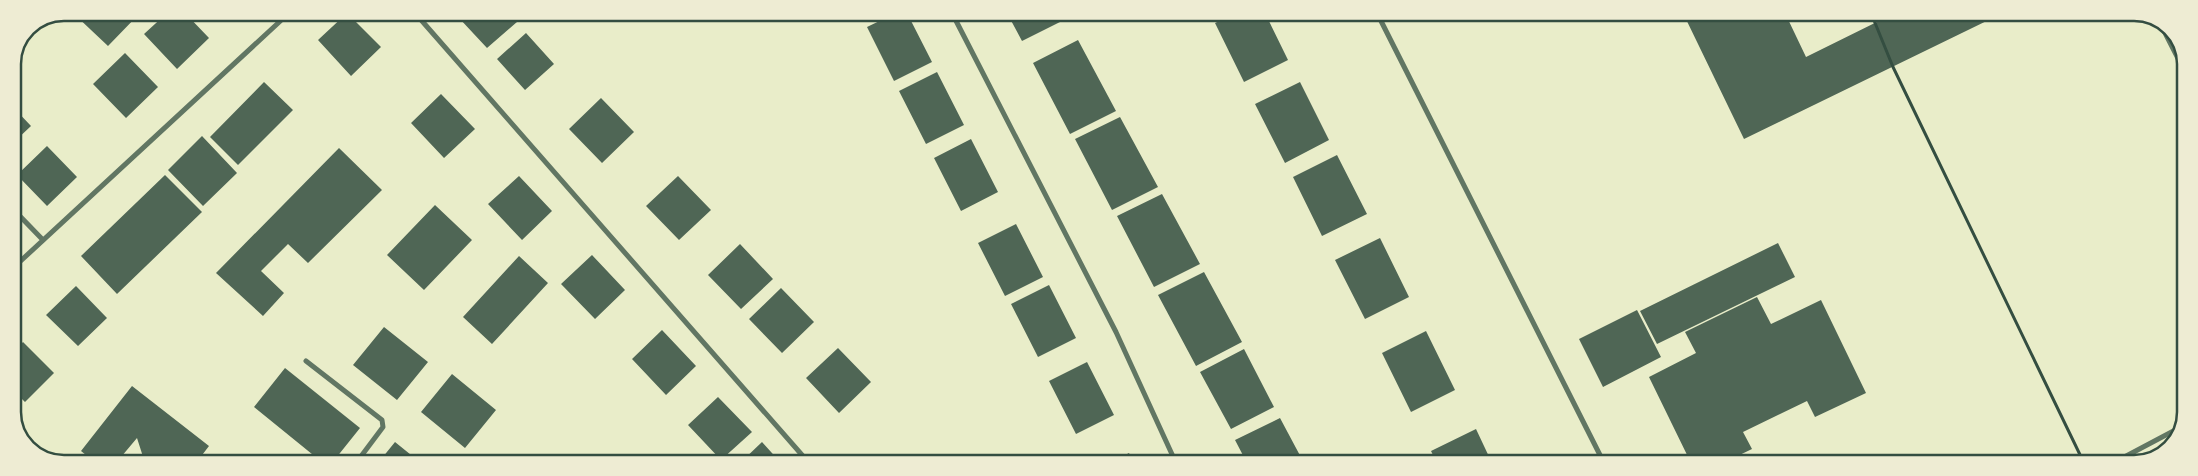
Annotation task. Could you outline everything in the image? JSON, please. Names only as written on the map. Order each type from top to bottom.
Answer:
[{"type":"street","points":[[21,261],[280,21]]},
{"type":"street","points":[[422,21],[802,455]]},
{"type":"street","points":[[956,21],[1116,332],[1172,455]]},
{"type":"street","points":[[1381,21],[1600,455]]},
{"type":"street","points":[[21,217],[43,240]]},
{"type":"street","points":[[306,361],[382,420],[383,426],[377,437],[362,455]]},
{"type":"street","points":[[2130,455],[2171,432]]},
{"type":"path","points":[[1875,21],[1893,67],[2080,455]]},
{"type":"building","points":[[81,21],[132,21],[108,46]]},
{"type":"building","points":[[158,21],[193,21],[209,38],[177,69],[144,34]]},
{"type":"building","points":[[338,21],[355,21],[381,47],[351,76],[318,40]]},
{"type":"building","points":[[462,21],[516,21],[517,22],[487,48]]},
{"type":"building","points":[[879,21],[911,21],[932,62],[894,81],[867,27]]},
{"type":"building","points":[[1011,21],[1062,21],[1022,41]]},
{"type":"building","points":[[1219,21],[1269,21],[1288,60],[1244,82],[1215,23]]},
{"type":"building","points":[[1687,21],[1789,21],[1806,57],[1879,21],[1987,21],[1744,139]]},
{"type":"building","points":[[526,33],[554,64],[525,90],[497,59]]},
{"type":"building","points":[[1078,40],[1116,111],[1070,134],[1033,63]]},
{"type":"building","points":[[125,53],[158,87],[126,118],[93,84]]},
{"type":"building","points":[[937,72],[964,125],[926,144],[899,91]]},
{"type":"building","points":[[264,82],[293,110],[238,165],[210,137]]},
{"type":"building","points":[[1300,82],[1329,140],[1285,163],[1255,104]]},
{"type":"building","points":[[441,94],[475,129],[444,158],[411,123]]},
{"type":"building","points":[[601,98],[634,132],[602,163],[569,129]]},
{"type":"building","points":[[21,115],[31,126],[21,135]]},
{"type":"building","points":[[1120,117],[1158,187],[1112,210],[1075,139]]},
{"type":"building","points":[[202,136],[237,173],[203,206],[168,170]]},
{"type":"building","points":[[971,139],[998,192],[961,211],[934,158]]},
{"type":"building","points":[[47,146],[77,177],[47,206],[21,179],[21,171]]},
{"type":"building","points":[[339,148],[382,190],[308,263],[288,244],[261,271],[284,293],[263,316],[216,273]]},
{"type":"building","points":[[1337,155],[1367,214],[1322,236],[1293,177]]},
{"type":"building","points":[[165,175],[202,212],[117,294],[81,256]]},
{"type":"building","points":[[519,176],[552,211],[522,240],[488,204]]},
{"type":"building","points":[[678,176],[711,210],[679,240],[646,206]]},
{"type":"building","points":[[1162,194],[1200,264],[1154,287],[1117,216]]},
{"type":"building","points":[[435,205],[472,240],[424,290],[387,255]]},
{"type":"building","points":[[1016,224],[1043,277],[1005,296],[978,243]]},
{"type":"building","points":[[1380,238],[1409,297],[1365,319],[1335,260]]},
{"type":"building","points":[[1778,243],[1795,277],[1657,344],[1640,311]]},
{"type":"building","points":[[740,244],[773,279],[741,309],[708,275]]},
{"type":"building","points":[[592,255],[625,290],[595,319],[561,284]]},
{"type":"building","points":[[519,256],[548,283],[492,344],[463,317]]},
{"type":"building","points":[[1204,272],[1242,342],[1196,366],[1158,295]]},
{"type":"building","points":[[1049,285],[1076,338],[1038,357],[1011,304]]},
{"type":"building","points":[[76,286],[107,318],[78,346],[46,315]]},
{"type":"building","points":[[781,288],[814,322],[782,353],[749,319]]},
{"type":"building","points":[[1757,297],[1771,324],[1821,300],[1866,393],[1815,417],[1807,401],[1743,432],[1752,449],[1740,455],[1687,455],[1649,377],[1696,353],[1685,332]]},
{"type":"building","points":[[1637,310],[1661,357],[1603,387],[1579,339]]},
{"type":"building","points":[[384,327],[428,362],[397,400],[353,365]]},
{"type":"building","points":[[662,330],[696,366],[666,395],[632,359]]},
{"type":"building","points":[[1426,331],[1455,390],[1411,412],[1382,353]]},
{"type":"building","points":[[23,342],[54,373],[25,402],[21,398],[21,344]]},
{"type":"building","points":[[838,348],[871,382],[839,413],[806,378]]},
{"type":"building","points":[[1244,349],[1274,407],[1231,429],[1200,372]]},
{"type":"building","points":[[1087,362],[1114,415],[1076,434],[1049,381]]},
{"type":"building","points":[[285,368],[360,428],[338,455],[313,455],[254,407]]},
{"type":"building","points":[[452,374],[496,410],[465,448],[421,412]]},
{"type":"building","points":[[132,386],[209,446],[202,455],[142,455],[137,438],[123,455],[86,455],[81,451]]},
{"type":"building","points":[[718,397],[752,432],[727,455],[716,455],[688,425]]},
{"type":"building","points":[[1280,418],[1300,455],[1243,455],[1235,440]]},
{"type":"building","points":[[1476,429],[1488,455],[1433,455],[1431,451]]},
{"type":"building","points":[[395,442],[411,455],[384,455]]},
{"type":"building","points":[[762,442],[774,455],[748,455]]}]
